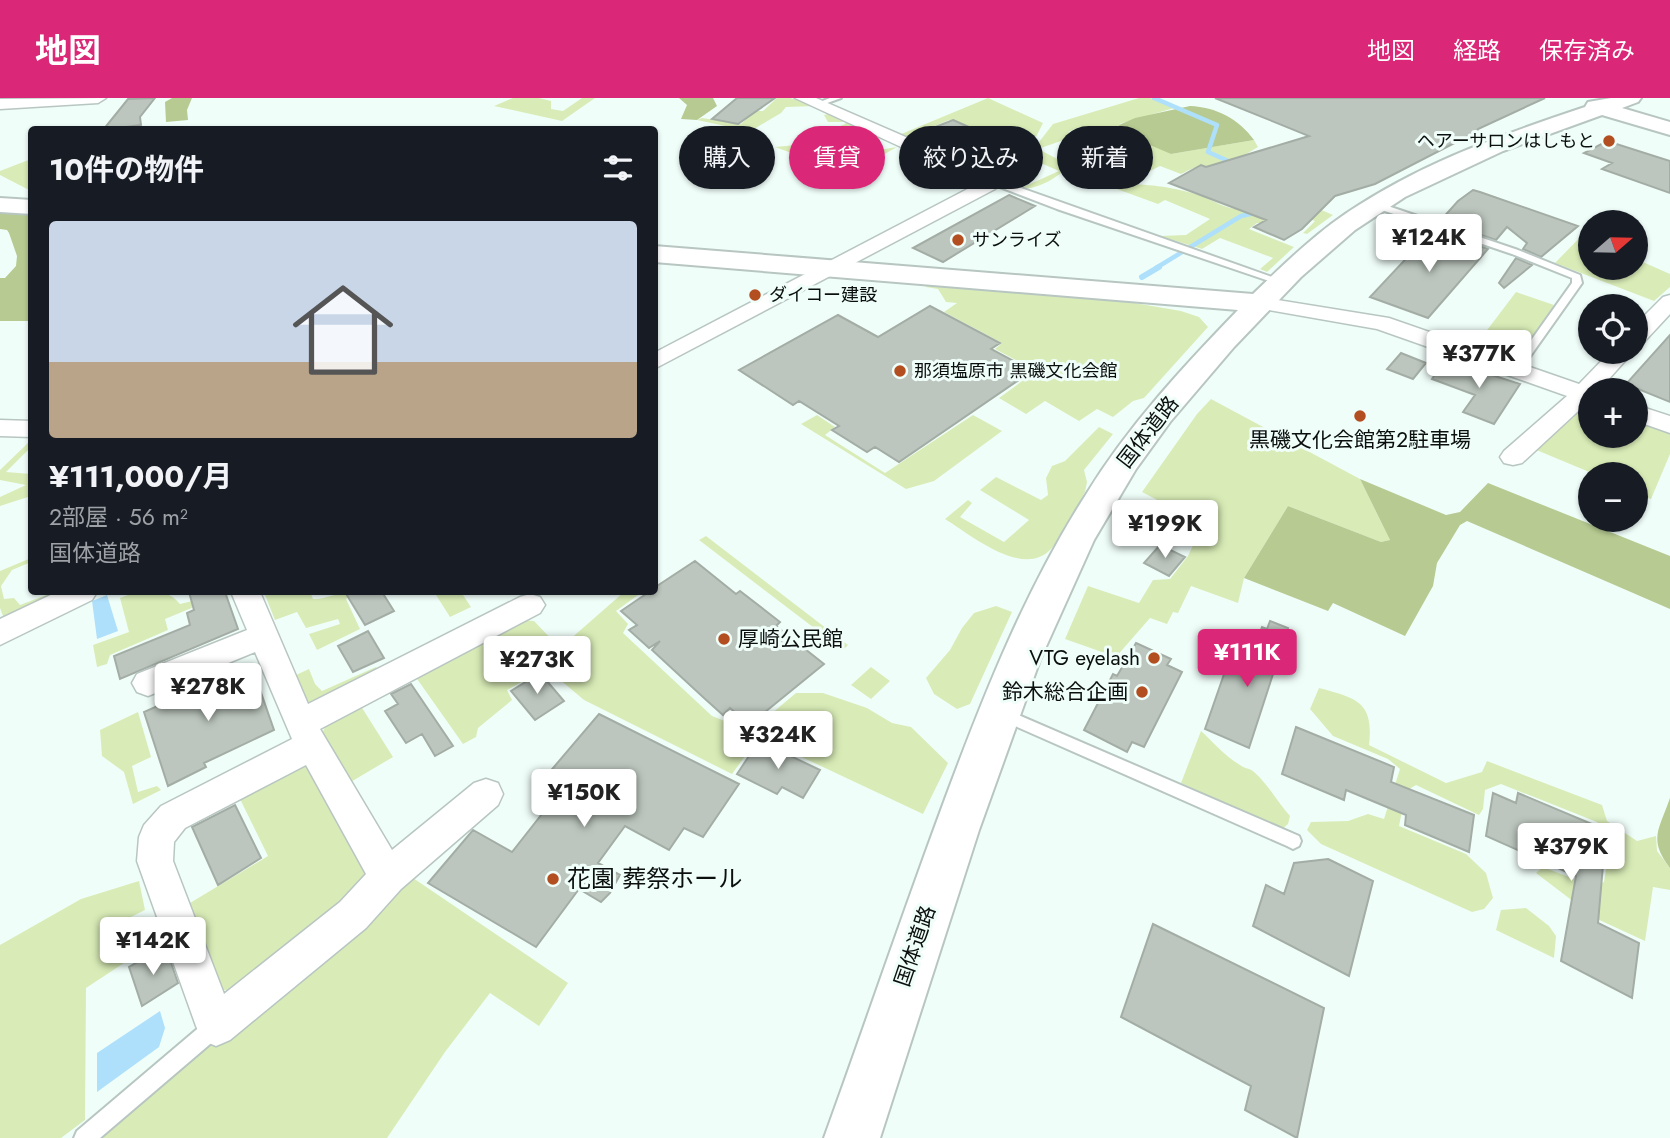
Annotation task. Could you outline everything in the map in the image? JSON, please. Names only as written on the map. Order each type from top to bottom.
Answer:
[{"type":"street","points":[[0,104],[98,98]]},
{"type":"street","points":[[1570,98],[1670,130]]},
{"type":"street","name":"国体道路","points":[[852,1138],[923,922],[998,712],[1037,614],[1073,544],[1123,461],[1182,387],[1270,292],[1340,230],[1377,205],[1457,163],[1631,98]]},
{"type":"street","points":[[811,101],[899,140]]},
{"type":"street","points":[[658,360],[983,189]]},
{"type":"street","points":[[0,205],[28,207]]},
{"type":"street","points":[[658,254],[832,269],[1270,292],[1381,323],[1578,392]]},
{"type":"street","points":[[1648,325],[1670,302]]},
{"type":"street","points":[[1601,378],[1612,364]]},
{"type":"street","points":[[1513,457],[1578,403]]},
{"type":"street","points":[[1648,417],[1670,425]]},
{"type":"street","points":[[0,428],[28,429]]},
{"type":"street","points":[[0,633],[76,595]]},
{"type":"street","points":[[247,595],[306,734],[388,877]]},
{"type":"street","points":[[486,794],[388,877],[353,915],[216,1026],[155,861],[157,836],[173,817],[306,734],[530,605]]},
{"type":"street","points":[[148,683],[264,636]]},
{"type":"lane","points":[[811,101],[837,98]]},
{"type":"lane","points":[[1012,189],[1072,213],[1201,253],[1270,292]]},
{"type":"lane","points":[[1377,205],[1515,252],[1577,277],[1577,283],[1515,370]]},
{"type":"lane","points":[[998,712],[1293,841]]},
{"type":"lane","points":[[84,1138],[216,1026]]},
{"type":"green space","points":[[172,98],[192,98],[187,110],[188,120],[166,122],[165,102]]},
{"type":"green space","points":[[513,98],[551,101],[551,109],[563,111],[582,98],[595,98],[562,121],[494,106]]},
{"type":"green space","points":[[679,98],[713,98],[717,106],[697,120],[681,119],[687,105]]},
{"type":"green space","points":[[777,98],[790,98],[816,106],[786,107],[759,126],[725,126],[697,120],[702,118],[741,124],[755,111],[763,111]]},
{"type":"green space","points":[[988,98],[1043,123],[1042,126],[963,126],[949,120],[935,126],[921,126]]},
{"type":"green space","points":[[1139,98],[1150,98],[1174,108],[1119,124],[1122,126],[1057,126],[1057,142],[1043,147],[1043,137],[1053,124]]},
{"type":"green space","points":[[1190,106],[1209,109],[1234,120],[1254,140],[1171,154],[1153,146],[1153,126],[1119,126],[1135,118]]},
{"type":"green space","points":[[824,115],[855,123],[854,126],[840,126],[846,122],[828,122]]},
{"type":"green space","points":[[1254,140],[1258,147],[1243,156],[1298,200],[1333,215],[1307,234],[1303,233],[1315,221],[1291,213],[1273,223],[1257,223],[1249,229],[1294,247],[1267,272],[1260,269],[1273,258],[1220,238],[1202,249],[1160,236],[1186,235],[1210,219],[1165,200],[1158,204],[1117,189],[1153,189],[1153,186],[1171,188],[1239,209],[1233,176],[1202,167],[1181,174],[1160,166],[1153,170],[1153,144],[1171,154]]},
{"type":"green space","points":[[789,146],[789,152],[775,147]]},
{"type":"green space","points":[[1043,152],[1057,159],[1057,170],[1043,164]]},
{"type":"green space","points":[[28,160],[28,189],[0,175],[0,171]]},
{"type":"green space","points":[[1057,172],[1057,175],[1043,184],[1043,178]]},
{"type":"green space","points":[[0,210],[28,211],[28,321],[0,321],[0,278],[5,278],[16,266],[17,256],[9,233],[0,229]]},
{"type":"green space","points":[[1578,239],[1578,272],[1555,263]]},
{"type":"green space","points":[[1648,264],[1670,274],[1670,287],[1654,301],[1648,299],[1648,294],[1636,294],[1599,280],[1648,280]]},
{"type":"green space","points":[[923,281],[1088,295],[1181,311],[1199,317],[1208,327],[1144,398],[1133,401],[1113,417],[1097,409],[1079,421],[1045,401],[1026,414],[999,398],[1036,371],[995,349],[1002,343],[944,312],[957,303],[946,302],[938,289],[926,287]]},
{"type":"green space","points":[[1516,292],[1554,305],[1531,343],[1524,351],[1504,357],[1472,350]]},
{"type":"green space","points":[[1211,399],[1360,479],[1390,540],[1381,542],[1288,506],[1244,578],[1238,603],[1191,586],[1178,613],[1173,612],[1167,624],[1150,618],[1116,657],[1065,639],[1088,586],[1139,603],[1153,580],[1170,579],[1188,556],[1203,524],[1142,492],[1197,414]]},
{"type":"green space","points":[[1576,409],[1578,448],[1648,448],[1648,422],[1670,428],[1670,454],[1651,499],[1648,498],[1648,462],[1578,462],[1578,467],[1534,449]]},
{"type":"green space","points":[[817,415],[835,427],[825,435],[885,473],[973,415],[1002,431],[934,481],[906,489],[801,424]]},
{"type":"green space","points":[[1099,427],[1113,434],[1084,470],[1087,482],[1085,492],[1065,529],[1051,549],[1039,557],[1012,557],[997,551],[945,519],[968,500],[972,503],[960,517],[1004,542],[1029,520],[980,490],[996,477],[1041,500],[1048,495],[1046,478],[1052,466],[1065,461]]},
{"type":"green space","points":[[28,443],[28,450],[6,472],[28,474],[28,497],[0,506],[0,497],[26,485],[0,480],[0,470]]},
{"type":"green space","points":[[1360,479],[1446,515],[1460,512],[1488,483],[1578,519],[1578,532],[1610,532],[1670,556],[1670,609],[1467,521],[1460,525],[1437,563],[1433,586],[1405,636],[1333,603],[1328,611],[1244,578],[1288,506],[1381,542],[1390,540]]},
{"type":"green space","points":[[706,536],[848,645],[843,650],[699,540]]},
{"type":"green space","points":[[28,559],[28,563],[12,570],[1,586],[4,599],[14,598],[20,605],[46,595],[55,595],[18,614],[3,616],[0,608],[0,571]]},
{"type":"green space","points":[[128,595],[168,595],[180,604],[192,601],[194,607],[165,619],[168,630],[110,655],[107,664],[97,667],[93,645],[129,632],[120,598]]},
{"type":"green space","points":[[265,595],[311,595],[313,599],[351,595],[346,599],[360,629],[317,650],[309,634],[340,624],[338,619],[306,628],[297,612],[275,620]]},
{"type":"green space","points":[[436,595],[463,595],[471,607],[450,617]]},
{"type":"green space","points":[[621,595],[638,595],[616,611],[628,624],[623,633],[712,716],[740,727],[759,724],[796,693],[823,693],[867,708],[892,723],[911,727],[948,763],[923,814],[759,737],[732,774],[584,700],[546,668],[507,690],[512,700],[478,728],[476,737],[463,744],[415,676],[522,620],[534,621],[560,648]]},
{"type":"green space","points":[[996,606],[1012,612],[970,704],[957,709],[934,694],[926,678],[950,650],[974,613]]},
{"type":"green space","points":[[376,667],[380,673],[314,703],[305,701],[296,675],[309,669],[315,684],[322,691]]},
{"type":"green space","points":[[871,667],[890,681],[871,699],[851,685]]},
{"type":"green space","points":[[1319,688],[1344,695],[1360,704],[1369,719],[1369,745],[1446,783],[1482,772],[1487,761],[1602,805],[1607,821],[1637,841],[1656,836],[1657,851],[1670,868],[1670,890],[1653,887],[1645,941],[1595,918],[1536,873],[1543,867],[1592,886],[1604,882],[1611,837],[1597,822],[1501,784],[1485,790],[1483,809],[1479,815],[1416,785],[1406,791],[1399,826],[1466,854],[1486,873],[1493,898],[1484,909],[1472,912],[1321,844],[1307,830],[1311,822],[1348,821],[1368,814],[1384,819],[1400,769],[1388,759],[1333,736],[1310,709]]},
{"type":"green space","points":[[359,703],[393,757],[349,783],[321,735],[331,716]]},
{"type":"green space","points":[[138,712],[151,757],[132,766],[138,792],[157,786],[161,790],[133,804],[124,772],[102,756],[100,730]]},
{"type":"green space","points":[[1201,731],[1229,758],[1259,777],[1290,816],[1288,824],[1281,830],[1181,783]]},
{"type":"green space","points":[[305,763],[370,876],[246,990],[221,990],[185,906],[268,856],[240,799]]},
{"type":"green space","points":[[1670,798],[1670,868],[1657,842],[1659,827]]},
{"type":"green space","points":[[413,878],[568,983],[539,1026],[490,993],[445,1052],[387,1138],[95,1138],[243,1011],[368,923]]},
{"type":"green space","points":[[139,881],[145,910],[113,926],[124,963],[86,988],[85,1120],[61,1138],[0,1138],[0,945],[81,899]]},
{"type":"green space","points":[[1526,908],[1549,926],[1556,936],[1554,958],[1496,930],[1501,910]]},
{"type":"water","points":[[107,595],[118,631],[97,639],[92,601]]},
{"type":"water","points":[[160,1011],[165,1028],[159,1047],[97,1092],[97,1053]]},
{"type":"building","points":[[155,98],[140,117],[141,125],[106,126],[128,99]]},
{"type":"building","points":[[737,98],[775,98],[738,124],[712,119]]},
{"type":"building","points":[[1215,98],[1545,98],[1478,129],[1475,136],[1468,136],[1375,184],[1335,196],[1302,229],[1284,240],[1254,227],[1266,220],[1169,183],[1201,165],[1206,167],[1309,136]]},
{"type":"building","points":[[953,120],[967,126],[938,126]]},
{"type":"building","points":[[1607,141],[1670,161],[1670,193],[1602,169],[1612,163],[1584,153]]},
{"type":"building","points":[[1473,190],[1578,226],[1541,257],[1523,249],[1527,243],[1507,227],[1496,240],[1440,221],[1458,201]]},
{"type":"building","points":[[1009,195],[1035,206],[943,262],[913,248]]},
{"type":"building","points":[[1433,230],[1488,249],[1428,318],[1370,297]]},
{"type":"building","points":[[1516,258],[1532,265],[1504,288],[1499,283]]},
{"type":"building","points":[[930,306],[1000,343],[991,349],[1032,371],[899,462],[875,447],[867,452],[832,430],[839,426],[799,401],[793,405],[739,370],[838,315],[878,337]]},
{"type":"building","points":[[1670,335],[1670,402],[1648,393],[1648,378],[1631,378],[1644,364],[1648,364],[1648,360]]},
{"type":"building","points":[[1401,353],[1426,363],[1413,379],[1387,369]]},
{"type":"building","points":[[1445,360],[1520,384],[1494,424],[1463,412],[1475,395],[1432,379]]},
{"type":"building","points":[[1156,503],[1202,525],[1189,541],[1143,518]]},
{"type":"building","points":[[1160,545],[1185,557],[1169,576],[1144,563]]},
{"type":"building","points":[[695,561],[736,594],[740,591],[780,622],[776,626],[824,664],[749,725],[730,708],[723,715],[652,650],[660,641],[649,648],[629,630],[637,625],[621,611],[645,595],[658,595],[658,585]]},
{"type":"building","points":[[190,595],[226,595],[238,629],[120,679],[114,656],[190,625],[187,613],[194,610]]},
{"type":"building","points":[[347,595],[384,595],[394,611],[365,625]]},
{"type":"building","points":[[1270,621],[1288,628],[1249,748],[1205,729],[1230,657],[1249,665],[1262,627],[1267,629]]},
{"type":"building","points":[[368,631],[384,658],[353,672],[338,646]]},
{"type":"building","points":[[1136,643],[1171,659],[1167,665],[1182,672],[1144,747],[1132,742],[1127,752],[1084,730],[1113,674],[1117,676]]},
{"type":"building","points":[[251,664],[274,730],[204,763],[206,767],[168,786],[144,712]]},
{"type":"building","points":[[540,673],[564,701],[535,720],[511,691]]},
{"type":"building","points":[[411,684],[453,746],[435,756],[422,734],[406,743],[385,711],[398,704],[391,694]]},
{"type":"building","points":[[599,714],[739,784],[703,837],[684,828],[669,850],[625,826],[598,863],[620,875],[610,893],[601,902],[579,889],[536,947],[428,883],[473,830],[512,852],[560,791],[542,781]]},
{"type":"building","points":[[1296,727],[1394,767],[1391,782],[1474,815],[1469,852],[1405,825],[1406,815],[1346,790],[1344,800],[1282,774]]},
{"type":"building","points":[[759,741],[820,770],[803,798],[782,787],[777,794],[737,774]]},
{"type":"building","points":[[1493,793],[1516,803],[1518,793],[1606,830],[1598,923],[1639,943],[1632,998],[1561,961],[1576,876],[1486,836]]},
{"type":"building","points":[[235,805],[261,858],[218,885],[192,827]]},
{"type":"building","points":[[1328,859],[1373,881],[1349,976],[1253,926],[1266,885],[1284,894],[1294,863]]},
{"type":"building","points":[[1153,924],[1324,1008],[1297,1138],[1245,1110],[1251,1086],[1121,1017]]},
{"type":"building","points":[[157,951],[160,959],[168,954],[178,983],[142,1006],[129,967]]},
{"type":"waterway","points":[[1154,98],[1217,125],[1208,152],[1235,164]]},
{"type":"waterway","points":[[1156,268],[1241,216],[1260,212]]},
{"type":"waterway","points":[[1142,277],[1159,267]]},
{"type":"place","name":"ヘアーサロンはしもと","points":[[1609,141]]},
{"type":"place","name":"サンライズ","points":[[958,240]]},
{"type":"place","name":"ダイコー建設","points":[[755,295]]},
{"type":"place","name":"那須塩原市 黒磯文化会館","points":[[900,371]]},
{"type":"place","name":"黒磯文化会館第２駐車場","points":[[1360,416]]},
{"type":"place","name":"厚崎公民館","points":[[724,639]]},
{"type":"place","name":"VTG eyelash","points":[[1154,658]]},
{"type":"place","name":"鈴木総合企画","points":[[1142,692]]},
{"type":"place","name":"花園 葬祭ホール","points":[[553,879]]}]
